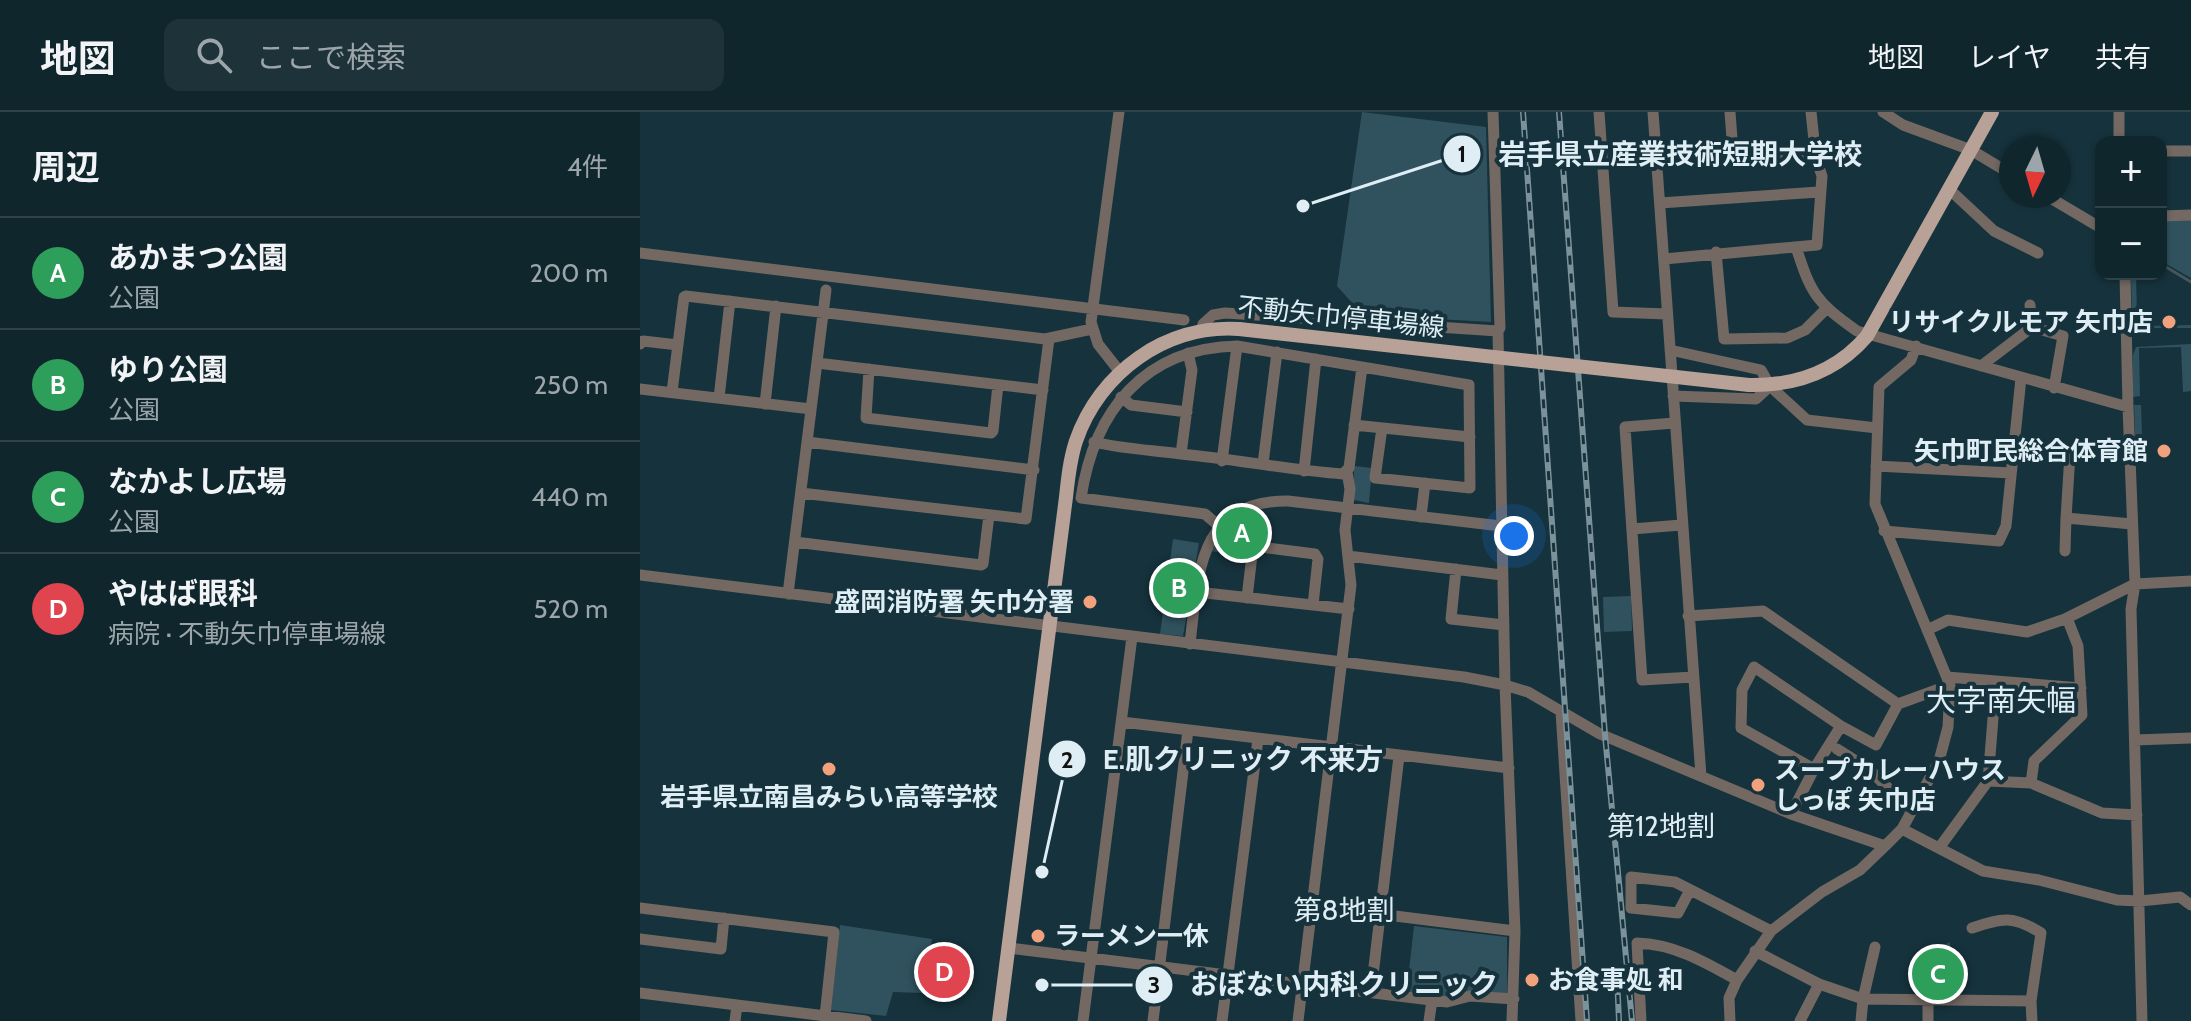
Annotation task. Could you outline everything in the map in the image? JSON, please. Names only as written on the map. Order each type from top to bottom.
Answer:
[{"type":"main road","name":"不動矢巾停車場線","points":[[999,1021],[1072,454],[1090,409],[1120,372],[1156,346],[1201,331],[1239,329],[1749,385],[1770,386],[1816,375],[1836,365],[1867,336],[1992,112]]},
{"type":"street","points":[[1119,112],[1092,308],[1092,329],[1098,344],[1120,372]]},
{"type":"street","points":[[1493,112],[1500,328],[1502,575],[1515,931],[1512,1021]]},
{"type":"street","points":[[1599,112],[1613,312],[1667,314]]},
{"type":"street","points":[[1653,112],[1701,776]]},
{"type":"street","points":[[1730,112],[1733,152]]},
{"type":"street","points":[[1664,259],[1817,245],[1822,176],[1816,159],[1811,112]]},
{"type":"street","points":[[1883,112],[1903,125],[1971,150],[1999,167]]},
{"type":"street","points":[[2119,112],[2119,136]]},
{"type":"street","points":[[1657,158],[1774,150],[1816,159]]},
{"type":"street","points":[[2167,151],[2191,151]]},
{"type":"street","points":[[1949,189],[1994,231],[2038,253]]},
{"type":"street","points":[[1660,203],[1819,192]]},
{"type":"street","points":[[2067,208],[2095,224]]},
{"type":"street","points":[[2167,216],[2191,215]]},
{"type":"street","points":[[1796,247],[1808,284],[1827,308],[1867,336],[1916,346],[2128,407]]},
{"type":"street","points":[[1716,252],[1724,339],[1787,338],[1805,330],[1827,308]]},
{"type":"street","points":[[640,253],[1184,320]]},
{"type":"street","points":[[2125,280],[2135,584],[2131,609],[2142,1021]]},
{"type":"street","points":[[788,594],[826,290]]},
{"type":"street","points":[[672,392],[684,297],[1049,339],[1092,329]]},
{"type":"street","points":[[719,398],[730,301]]},
{"type":"street","points":[[2030,305],[2032,327]]},
{"type":"street","points":[[765,404],[776,306]]},
{"type":"street","points":[[1201,331],[1203,324],[1213,315],[1225,313],[1498,331]]},
{"type":"street","points":[[2032,327],[2063,336],[2054,388]]},
{"type":"street","points":[[1981,366],[2032,327]]},
{"type":"street","points":[[801,493],[1028,518],[1049,339]]},
{"type":"street","points":[[640,344],[643,341],[678,345]]},
{"type":"street","points":[[1222,461],[1237,346]]},
{"type":"street","points":[[1220,527],[1205,514],[1081,498],[1094,442],[1112,408],[1151,371],[1188,353],[1237,346],[1469,385],[1470,488],[1375,478],[1382,428]]},
{"type":"street","points":[[1730,1021],[1729,998],[1737,980],[1771,931],[1822,892],[1860,870],[1902,829],[1939,761],[1948,727],[1948,681],[1875,504],[1879,387],[1911,360],[1916,346]]},
{"type":"street","points":[[1670,350],[1761,370],[1770,386],[1807,420],[1877,428]]},
{"type":"street","points":[[1263,464],[1277,352]]},
{"type":"street","points":[[1181,454],[1192,370],[1188,353]]},
{"type":"street","points":[[1304,471],[1316,359]]},
{"type":"street","points":[[817,363],[1043,390]]},
{"type":"street","points":[[1298,1021],[1349,609],[1351,574],[1345,530],[1350,480],[1347,472],[1362,367]]},
{"type":"street","points":[[869,369],[866,418],[991,433],[998,385]]},
{"type":"street","points":[[1884,531],[1999,541],[2006,526],[2021,378]]},
{"type":"street","points":[[1673,396],[1756,399],[1770,386]]},
{"type":"street","points":[[640,389],[811,409]]},
{"type":"street","points":[[1121,397],[1131,405],[1187,412]]},
{"type":"street","points":[[1674,423],[1625,427],[1642,680],[1693,677]]},
{"type":"street","points":[[1354,425],[1470,437]]},
{"type":"street","points":[[807,442],[1034,470]]},
{"type":"street","points":[[1094,442],[1141,451],[1304,471],[1347,472]]},
{"type":"street","points":[[2014,446],[2070,454],[2065,551]]},
{"type":"street","points":[[1876,466],[2011,473]]},
{"type":"street","points":[[1421,517],[1425,483]]},
{"type":"street","points":[[1190,644],[1204,552],[1220,527],[1244,509],[1273,501],[1501,526]]},
{"type":"street","points":[[795,542],[981,565],[989,515]]},
{"type":"street","points":[[2066,518],[2132,524]]},
{"type":"street","points":[[1632,529],[1681,525]]},
{"type":"street","points":[[1247,598],[1253,546],[1315,554],[1318,559],[1313,605]]},
{"type":"street","points":[[1348,556],[1502,575]]},
{"type":"street","points":[[1456,569],[1451,619],[1504,625]]},
{"type":"street","points":[[640,575],[1505,685],[1528,692],[1600,734],[1791,814],[1885,846]]},
{"type":"street","points":[[1927,630],[1948,620],[2027,632],[2046,628],[2135,584],[2191,581]]},
{"type":"street","points":[[1197,592],[1349,609]]},
{"type":"street","points":[[1688,616],[1763,611],[1898,704]]},
{"type":"street","points":[[2031,783],[2034,761],[2082,715],[2078,646],[2067,618]]},
{"type":"street","points":[[1083,1021],[1132,637]]},
{"type":"street","points":[[1814,769],[1741,728],[1742,690],[1754,667],[1841,726],[1876,745],[1898,704],[1948,681],[1996,681],[2081,688]]},
{"type":"street","points":[[1939,848],[1988,781],[1996,681]]},
{"type":"street","points":[[1561,712],[1581,1021]]},
{"type":"street","points":[[1122,722],[1509,768]]},
{"type":"street","points":[[1791,814],[1841,726]]},
{"type":"street","points":[[1153,1021],[1188,730]]},
{"type":"street","points":[[2135,740],[2191,738]]},
{"type":"street","points":[[1222,1021],[1258,739]]},
{"type":"street","points":[[1837,749],[1870,770],[1911,811]]},
{"type":"street","points":[[1371,992],[1399,756]]},
{"type":"street","points":[[1988,781],[2031,783],[2102,813],[2137,815]]},
{"type":"street","points":[[1902,829],[1983,871],[2039,880],[2117,900],[2180,897],[2191,905]]},
{"type":"street","points":[[1690,890],[1678,913],[1631,908],[1631,877],[1675,882],[1771,931]]},
{"type":"street","points":[[640,908],[834,932],[825,1016]]},
{"type":"street","points":[[1379,914],[1515,931]]},
{"type":"street","points":[[640,939],[721,949],[724,918]]},
{"type":"street","points":[[1972,928],[2004,919],[2022,921],[2041,933],[2031,1001],[2032,1021]]},
{"type":"street","points":[[1641,1021],[1637,943],[1655,943],[1692,955],[1737,980]]},
{"type":"street","points":[[1861,1021],[1875,947]]},
{"type":"street","points":[[1009,948],[1447,1002],[1470,996],[1514,999]]},
{"type":"street","points":[[1755,951],[1819,984],[1863,999],[2031,1001]]},
{"type":"street","points":[[1800,1021],[1819,984]]},
{"type":"street","points":[[640,993],[866,1021]]},
{"type":"street","points":[[1928,999],[1928,1021]]},
{"type":"street","points":[[1429,1021],[1432,1000]]},
{"type":"street","points":[[735,1021],[737,1005]]},
{"type":"shaded area","points":[[1362,112],[1486,127],[1491,322],[1363,315],[1337,286]]},
{"type":"shaded area","points":[[2191,219],[2191,278],[2167,264],[2167,220]]},
{"type":"shaded area","points":[[2131,280],[2136,280],[2137,316],[2144,316],[2144,326],[2191,325],[2191,328],[2137,328],[2132,319]]},
{"type":"shaded area","points":[[2191,344],[2191,391],[2183,392],[2181,347],[2139,348],[2140,396],[2133,397],[2133,355],[2136,347]]},
{"type":"shaded area","points":[[2134,405],[2141,405],[2143,464],[2136,464]]},
{"type":"shaded area","points":[[1354,466],[1372,468],[1369,503],[1354,500]]},
{"type":"shaded area","points":[[1261,510],[1257,543],[1247,544],[1246,557],[1211,551],[1234,524]]},
{"type":"shaded area","points":[[1173,539],[1199,543],[1183,636],[1160,634]]},
{"type":"shaded area","points":[[1631,596],[1632,631],[1604,632],[1603,597]]},
{"type":"shaded area","points":[[840,925],[932,939],[923,993],[893,992],[886,1016],[831,1010]]},
{"type":"shaded area","points":[[1414,926],[1507,937],[1507,994],[1448,999],[1406,997]]},
{"type":"shaded area","points":[[1950,942],[1951,994],[1927,995],[1925,954]]},
{"type":"waterway","points":[[2167,268],[2191,282]]},
{"type":"railway","points":[[1523,112],[1587,1021]]},
{"type":"railway","points":[[1559,112],[1605,735],[1632,1021]]},
{"type":"railway","points":[[1617,977],[1619,1021]]},
{"type":"place","name":"岩手県立産業技術短期大学校","points":[[1303,206]]},
{"type":"place","name":"リサイクルモア 矢巾店","points":[[2169,322]]},
{"type":"place","name":"矢巾町民総合体育館","points":[[2164,451]]},
{"type":"place","name":"あかまつ公園","points":[[1242,533]]},
{"type":"place","name":"ゆり公園","points":[[1179,588]]},
{"type":"place","name":"盛岡消防署 矢巾分署","points":[[1090,602]]},
{"type":"place","name":"岩手県立南昌みらい高等学校","points":[[829,769]]},
{"type":"place","name":"スープカレーハウス しっぽ 矢巾店","points":[[1758,785]]},
{"type":"place","name":"E.肌クリニック 不来方","points":[[1042,872]]},
{"type":"place","name":"ラーメン一休","points":[[1038,936]]},
{"type":"place","name":"やはば眼科","points":[[944,972]]},
{"type":"place","name":"なかよし広場","points":[[1938,974]]},
{"type":"place","name":"お食事処 和","points":[[1532,980]]},
{"type":"place","name":"おぼない内科クリニック","points":[[1042,985]]},
{"type":"district","name":"大字南矢幅","points":[[2001,701]]},
{"type":"district","name":"第12地割","points":[[1661,826]]},
{"type":"district","name":"第8地割","points":[[1344,910]]}]
